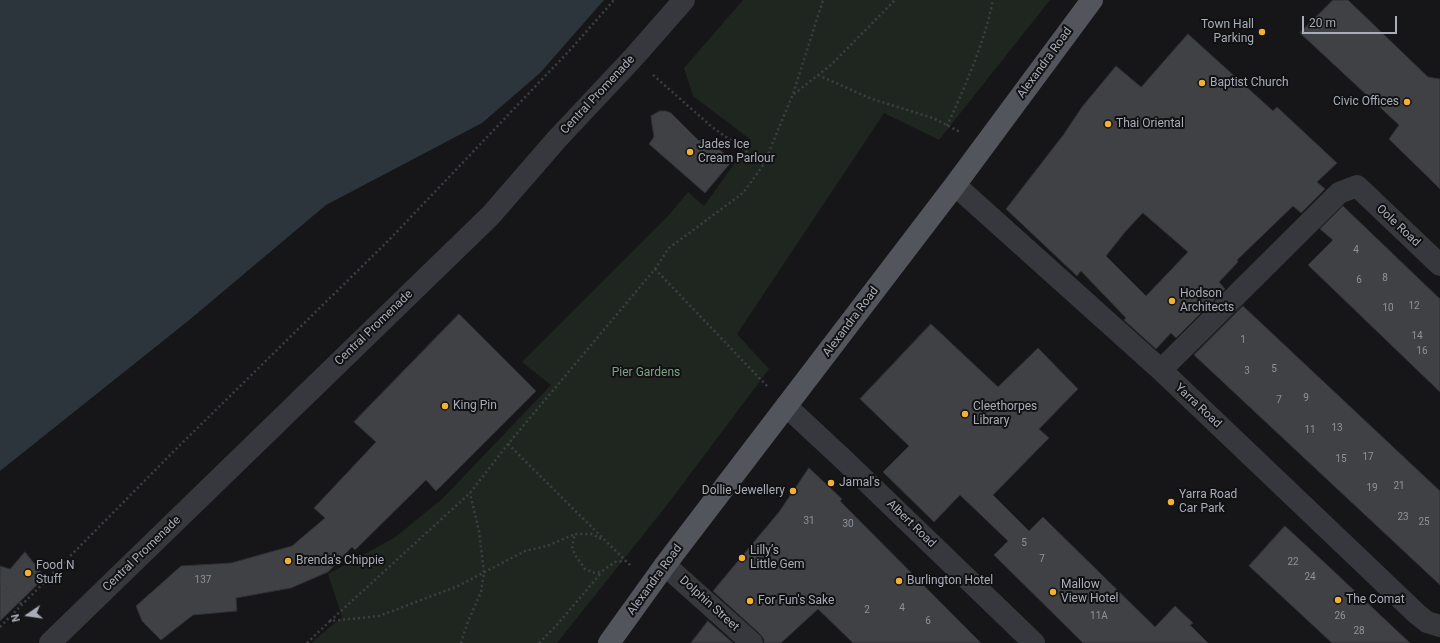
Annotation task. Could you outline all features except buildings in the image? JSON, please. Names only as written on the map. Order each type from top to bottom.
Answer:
[{"type":"main road","name":"Alexandra Road","points":[[609,643],[665,564],[955,185],[1092,0]]},
{"type":"street","name":"Central Promenade","points":[[50,643],[491,215],[684,0]]},
{"type":"street","name":"Yarra Road","points":[[955,185],[1161,370],[1417,614],[1427,622],[1440,626]]},
{"type":"street","name":"Oole Road","points":[[1161,370],[1339,193],[1357,186],[1440,265]]},
{"type":"street","name":"Albert Road","points":[[786,406],[848,463],[1034,643]]},
{"type":"street","name":"Dolphin Street","points":[[665,564],[752,643]]},
{"type":"path","points":[[0,627],[178,447],[388,241],[570,50],[614,0]]},
{"type":"path","points":[[306,643],[470,493],[508,444],[655,269],[669,248],[743,193],[764,164],[793,94],[823,0]]},
{"type":"path","points":[[793,94],[832,64],[894,0]]},
{"type":"path","points":[[947,126],[977,56],[989,20],[993,0]]},
{"type":"path","points":[[633,58],[712,127],[764,164]]},
{"type":"path","points":[[818,75],[872,99],[933,118],[985,144]]},
{"type":"path","points":[[655,269],[786,406]]},
{"type":"path","points":[[508,444],[609,546],[651,583]]},
{"type":"path","points":[[461,643],[467,624],[481,592],[484,573],[479,531],[470,493]]},
{"type":"path","points":[[330,621],[379,616],[458,586],[525,551],[547,546],[575,534],[592,534],[609,546]]},
{"type":"path","points":[[575,534],[572,546],[575,555],[585,569],[595,573],[601,572]]},
{"type":"path","points":[[539,643],[556,626],[601,572],[615,562],[625,561]]},
{"type":"path","points":[[0,580],[22,605]]},
{"type":"green space","name":"Pier Gardens","points":[[743,0],[1050,0],[939,140],[884,113],[737,334],[769,369],[667,505],[557,643],[311,643],[342,617],[328,574],[394,538],[442,499],[551,385],[522,362],[669,215],[688,192],[704,206],[751,140],[693,96],[684,68]]},
{"type":"shaded area","points":[[0,0],[604,0],[540,73],[482,123],[326,205],[188,321],[0,471]]},
{"type":"place","name":"Town Hall Parking","points":[[1262,32]]},
{"type":"place","name":"Baptist Church","points":[[1202,83]]},
{"type":"place","name":"Civic Offices","points":[[1407,102]]},
{"type":"place","name":"Thai Oriental","points":[[1108,124]]},
{"type":"place","name":"Jades Ice Cream Parlour","points":[[690,152]]},
{"type":"place","name":"Hodson Architects","points":[[1172,301]]},
{"type":"place","name":"King Pin","points":[[445,406]]},
{"type":"place","name":"Cleethorpes Library","points":[[965,414]]},
{"type":"place","name":"Jamal's","points":[[831,483]]},
{"type":"place","name":"Dollie Jewellery","points":[[793,491]]},
{"type":"place","name":"Yarra Road Car Park","points":[[1171,502]]},
{"type":"place","name":"Lilly’s Little Gem","points":[[742,558]]},
{"type":"place","name":"Brenda's Chippie","points":[[288,561]]},
{"type":"place","name":"Food N Stuff","points":[[28,573]]},
{"type":"place","name":"Burlington Hotel","points":[[899,581]]},
{"type":"place","name":"Mallow View Hotel","points":[[1053,592]]},
{"type":"place","name":"The Comat","points":[[1338,600]]},
{"type":"place","name":"For Fun's Sake","points":[[750,601]]}]
